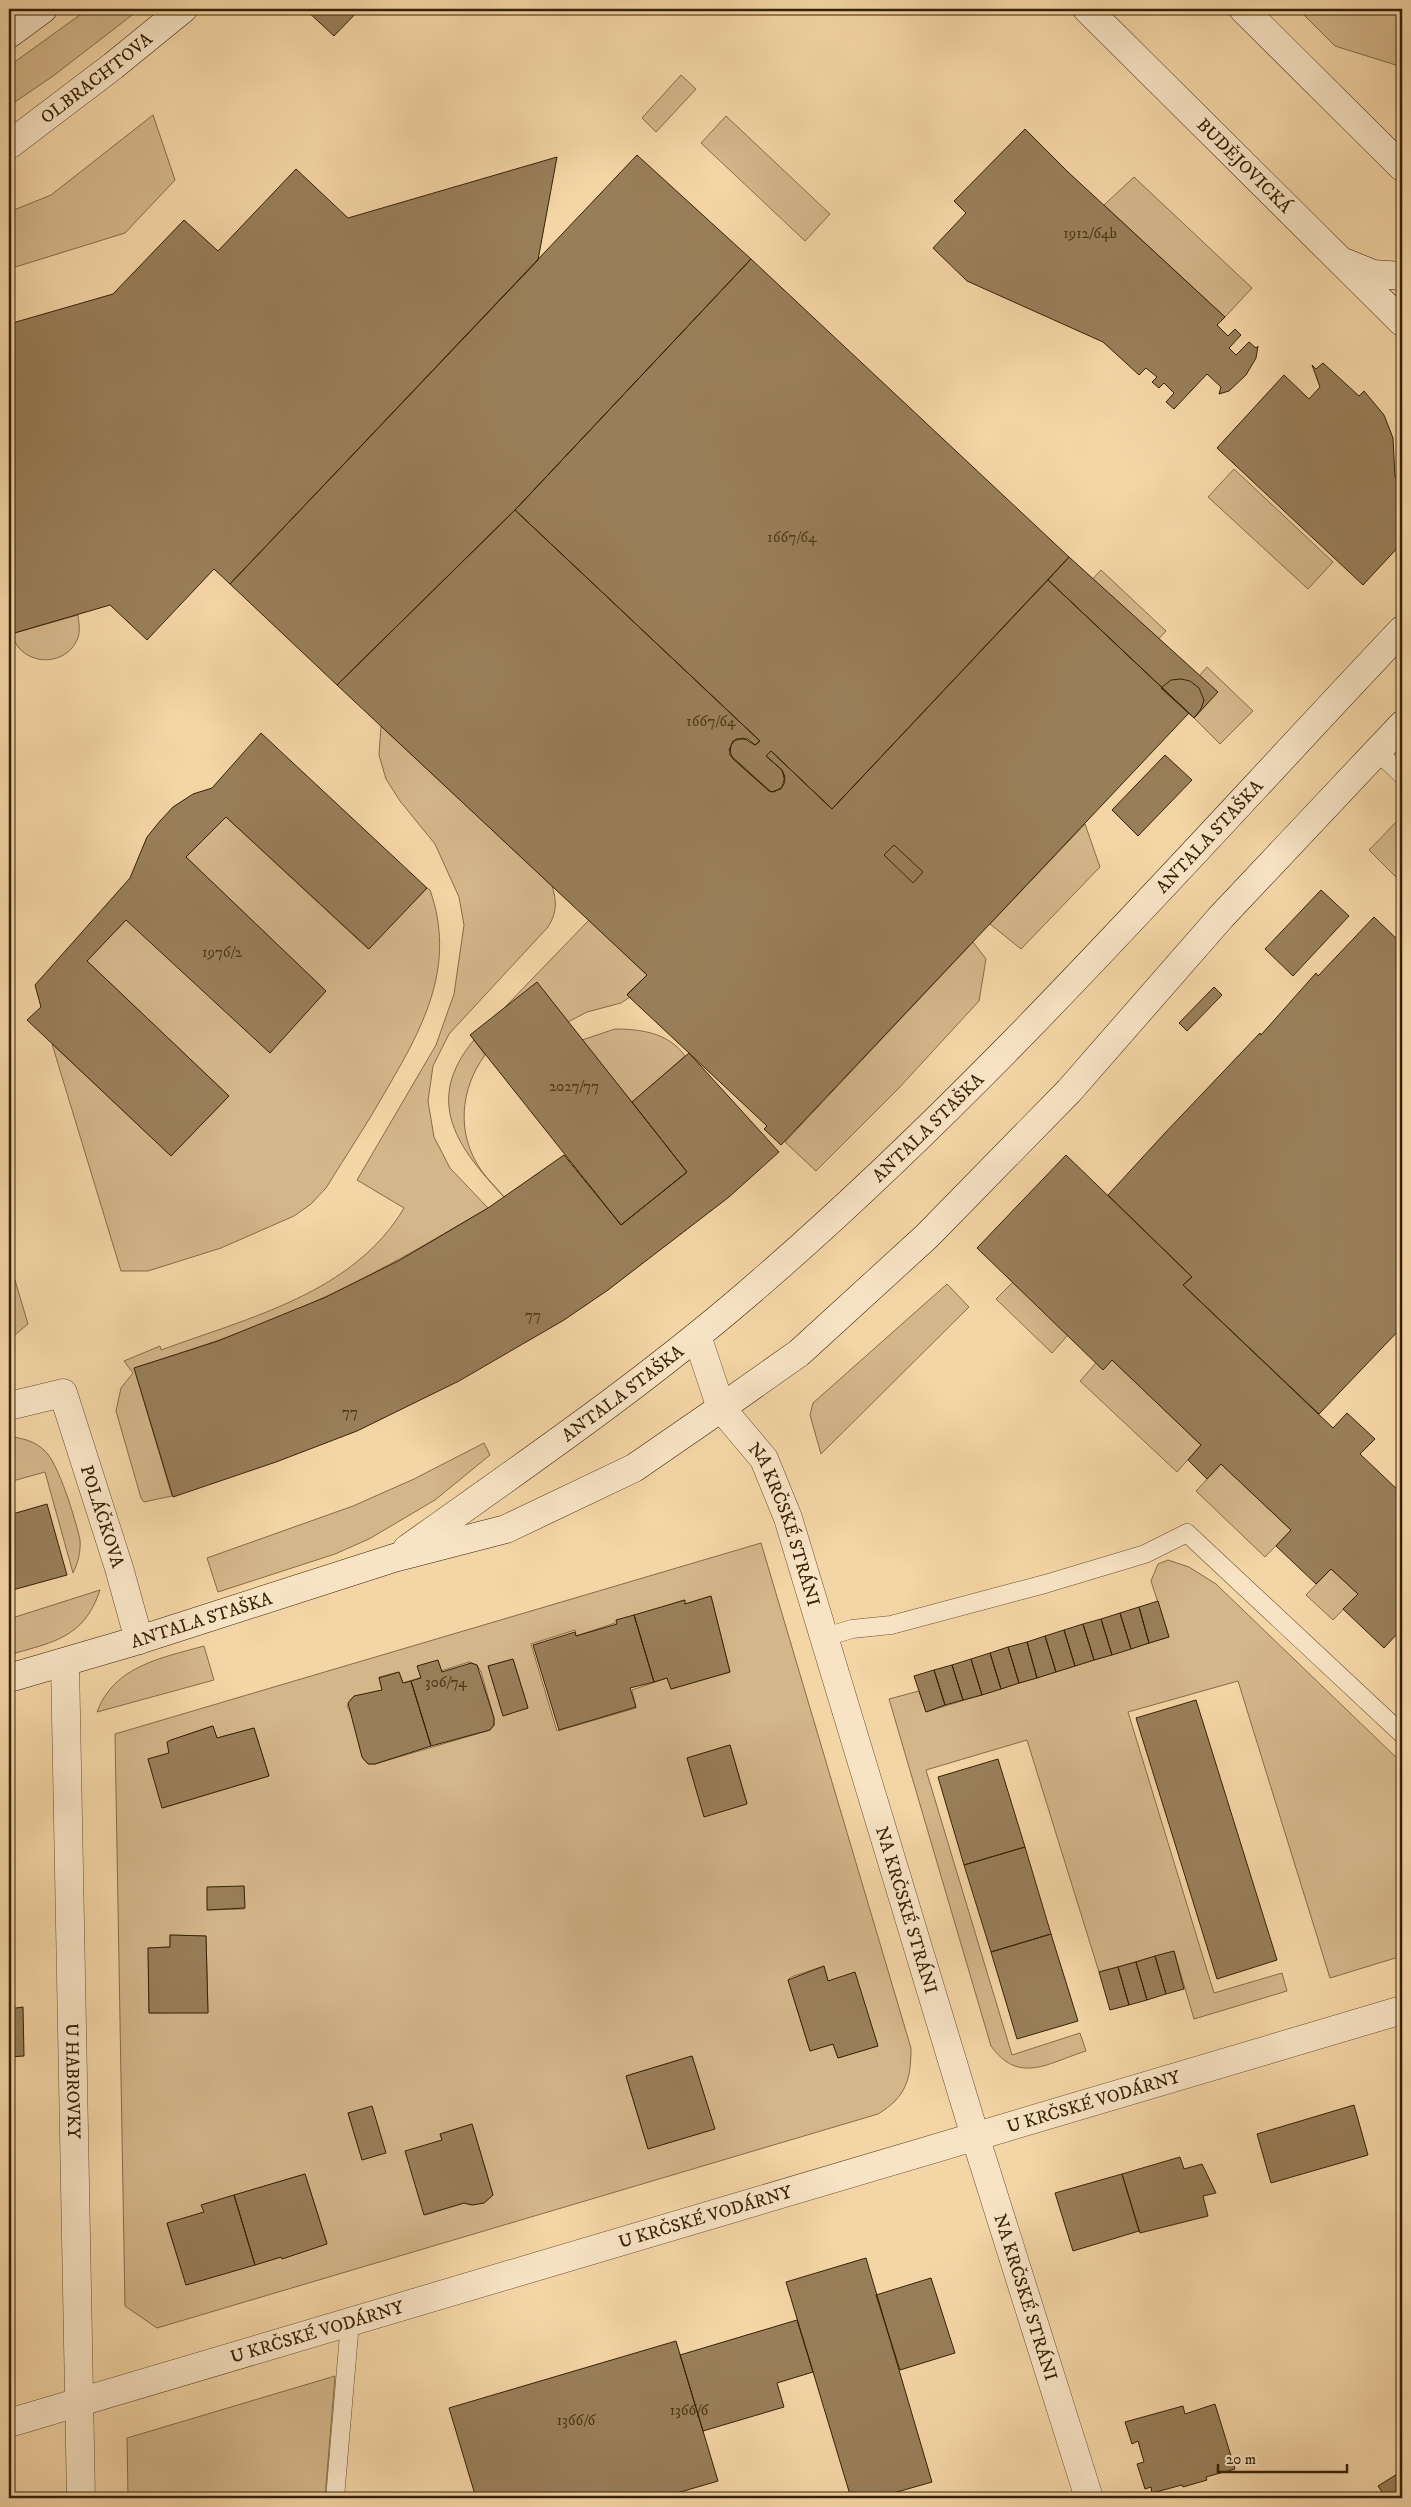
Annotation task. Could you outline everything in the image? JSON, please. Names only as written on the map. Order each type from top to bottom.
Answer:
[{"type":"street","points":[[9,34],[43,9]]},
{"type":"street","name":"OLBRACHTOVA","points":[[9,145],[128,54],[183,9]]},
{"type":"street","name":"BUDĚJOVICKÁ","points":[[1087,9],[1402,322]]},
{"type":"street","points":[[1243,9],[1402,167]]},
{"type":"street","points":[[1338,259],[1373,274],[1402,276]]},
{"type":"street","name":"ANTALA STAŠKA","points":[[394,1558],[607,1406],[697,1336],[747,1294],[885,1170],[1017,1042],[1402,630]]},
{"type":"street","name":"ANTALA STAŠKA","points":[[9,1678],[139,1640],[394,1558],[506,1529],[634,1468],[722,1408],[799,1352],[927,1236],[1069,1091],[1221,917],[1402,725]]},
{"type":"street","name":"NA KRČSKÉ STRÁNI","points":[[697,1336],[722,1408],[764,1459],[788,1518],[975,2136],[1089,2498]]},
{"type":"street","name":"POLÁČKOVA","points":[[9,1406],[63,1393],[119,1568],[139,1640]]},
{"type":"street","name":"U HABROVKY","points":[[65,1662],[81,2498]]},
{"type":"street","name":"U KRČSKÉ VODÁRNY","points":[[9,2423],[1402,2010]]},
{"type":"lane","points":[[1377,751],[1402,775]]},
{"type":"lane","points":[[825,1637],[852,1630],[890,1625],[1045,1584],[1145,1554],[1187,1533],[1402,1734]]},
{"type":"lane","points":[[335,2498],[350,2322]]},
{"type":"shaded area","points":[[88,9],[140,9],[53,76],[9,106],[9,66]]},
{"type":"shaded area","points":[[1298,9],[1402,9],[1402,67],[1335,46]]},
{"type":"shaded area","points":[[681,75],[696,89],[656,132],[642,118]]},
{"type":"shaded area","points":[[153,115],[175,180],[125,233],[9,269],[9,212],[51,195]]},
{"type":"shaded area","points":[[726,116],[830,214],[805,241],[701,143]]},
{"type":"shaded area","points":[[1134,177],[1252,288],[1225,317],[1104,205]]},
{"type":"shaded area","points":[[1234,469],[1333,562],[1308,589],[1208,497]]},
{"type":"shaded area","points":[[1101,570],[1166,631],[1136,663],[1071,602]]},
{"type":"shaded area","points":[[78,615],[78,639],[71,649],[57,658],[41,660],[33,658],[18,647],[11,634]]},
{"type":"shaded area","points":[[1207,667],[1253,711],[1220,744],[1194,718],[1197,715],[1193,683]]},
{"type":"shaded area","points":[[381,726],[552,886],[554,891],[555,912],[548,927],[449,1034],[433,1066],[428,1101],[434,1137],[450,1168],[488,1208],[389,1265],[304,1307],[232,1335],[134,1368],[172,1496],[144,1502],[141,1498],[116,1411],[121,1388],[133,1373],[124,1361],[160,1346],[161,1350],[263,1313],[296,1299],[328,1282],[357,1262],[383,1237],[404,1208],[357,1180],[436,1045],[454,994],[464,925],[459,897],[435,844],[400,801],[386,779],[379,755]]},
{"type":"shaded area","points":[[1402,816],[1402,883],[1369,850]]},
{"type":"shaded area","points":[[226,817],[368,949],[427,888],[430,890],[437,917],[440,943],[433,993],[414,1040],[381,1100],[326,1188],[311,1204],[294,1216],[221,1248],[148,1271],[121,1271],[52,1044],[171,1156],[229,1096],[87,961],[126,920],[326,991],[186,857]]},
{"type":"shaded area","points":[[1085,824],[1100,867],[1021,949],[990,924]]},
{"type":"shaded area","points":[[589,920],[647,975],[627,994],[630,997],[621,1003],[587,1012],[568,1022],[505,1007]]},
{"type":"shaded area","points":[[973,942],[986,959],[979,1001],[898,1089],[816,1171],[785,1142]]},
{"type":"shaded area","points":[[615,1029],[644,1031],[663,1037],[685,1056],[632,1102],[582,1040]]},
{"type":"shaded area","points":[[474,1040],[485,1055],[470,1082],[464,1112],[465,1127],[473,1156],[484,1174],[504,1197],[488,1179],[473,1161],[461,1143],[453,1124],[449,1104],[450,1084],[459,1063]]},
{"type":"shaded area","points":[[9,1260],[28,1324],[9,1340]]},
{"type":"shaded area","points":[[1013,1282],[1068,1335],[1052,1353],[996,1299]]},
{"type":"shaded area","points":[[947,1284],[969,1307],[821,1454],[810,1415],[813,1403]]},
{"type":"shaded area","points":[[1112,1360],[1201,1445],[1177,1472],[1080,1381],[1096,1363]]},
{"type":"shaded area","points":[[9,1436],[28,1440],[36,1444],[44,1450],[55,1466],[71,1506],[80,1540],[79,1557],[73,1573],[45,1472],[9,1482]]},
{"type":"shaded area","points":[[484,1443],[490,1455],[435,1500],[369,1539],[335,1554],[218,1592],[207,1558],[353,1506],[414,1479]]},
{"type":"shaded area","points":[[1221,1464],[1291,1530],[1265,1557],[1196,1491]]},
{"type":"shaded area","points":[[761,1543],[911,2048],[910,2069],[905,2087],[895,2101],[878,2114],[157,2328],[125,2306],[115,1734]],"holes":[[[711,1596],[730,1672],[671,1689],[667,1678],[632,1690],[636,1708],[557,1731],[531,1644],[575,1630],[576,1636],[684,1600],[685,1604]],[[513,1659],[528,1708],[503,1715],[488,1666]],[[469,1662],[477,1665],[481,1672],[494,1718],[494,1725],[490,1730],[375,1764],[368,1764],[363,1759],[352,1715],[347,1706],[352,1698],[382,1690],[379,1677],[399,1672],[403,1683]],[[212,1726],[217,1738],[254,1728],[269,1776],[163,1808],[148,1759],[169,1753],[167,1742]],[[730,1745],[747,1803],[704,1816],[687,1758]],[[244,1886],[244,1909],[207,1910]],[[170,1935],[206,1936],[208,2012],[149,2013],[148,1948],[170,1947]],[[824,1966],[828,1981],[877,2046],[838,2058],[833,2044],[810,2051],[788,1980],[791,1977]],[[692,2056],[714,2129],[648,2149],[626,2076]],[[372,2107],[385,2153],[362,2159],[348,2113]],[[472,2124],[493,2195],[484,2203],[472,2205],[464,2203],[425,2215],[442,2140],[440,2134]],[[305,2174],[327,2243],[282,2259],[281,2257],[186,2285],[167,2224],[204,2212],[202,2205]]]},
{"type":"shaded area","points":[[1168,1560],[1189,1567],[1216,1584],[1402,1763],[1402,1956],[1330,1978],[1238,1681],[1128,1712],[1214,1993],[1282,1973],[1287,1991],[1194,2019],[1174,1951],[1099,1972],[1027,1740],[926,1770],[1012,2055],[1080,2033],[1086,2051],[1035,2068],[1023,2068],[1012,2065],[1002,2058],[991,2046],[889,1699],[919,1691],[926,1712],[1169,1637],[1151,1581],[1158,1564]]},
{"type":"shaded area","points":[[1331,1569],[1358,1594],[1333,1620],[1306,1595]]},
{"type":"shaded area","points":[[100,1590],[85,1619],[76,1629],[52,1642],[9,1655],[9,1619]]},
{"type":"shaded area","points":[[204,1646],[214,1680],[97,1712],[105,1696],[127,1674],[156,1660]]},
{"type":"shaded area","points":[[335,2376],[325,2498],[130,2498],[128,2495],[127,2438]]},
{"type":"building","points":[[305,9],[360,9],[334,36]]},
{"type":"building","points":[[1025,129],[1068,172],[1225,317],[1217,325],[1228,336],[1235,329],[1241,335],[1229,348],[1236,355],[1249,342],[1256,348],[1258,346],[1256,358],[1246,375],[1229,391],[1219,394],[1221,387],[1207,374],[1174,409],[1166,402],[1174,393],[1164,383],[1159,388],[1152,382],[1157,377],[1146,368],[1139,375],[1103,342],[967,281],[933,248],[966,213],[954,201]]},
{"type":"building","points":[[637,155],[751,259],[515,510],[337,685],[230,584]]},
{"type":"building","points":[[557,157],[538,260],[230,584],[214,569],[147,640],[110,605],[11,634],[9,625],[9,324],[113,294],[184,220],[218,251],[296,169],[348,218]]},
{"type":"building","points":[[751,259],[1069,557],[832,809],[771,751],[766,756],[782,770],[785,777],[782,787],[774,792],[769,791],[733,759],[729,750],[733,741],[743,738],[755,745],[760,741],[515,510]]},
{"type":"building","points":[[1323,363],[1359,396],[1364,391],[1384,415],[1393,438],[1395,477],[1402,484],[1402,543],[1363,585],[1217,448],[1284,375],[1309,399],[1320,387],[1312,365],[1316,369]]},
{"type":"building","points":[[515,510],[760,741],[755,745],[748,739],[736,739],[731,745],[730,755],[771,792],[781,789],[785,782],[782,770],[766,756],[771,751],[832,809],[1048,580],[1189,713],[781,1145],[764,1129],[767,1126],[627,995],[647,975],[337,685]]},
{"type":"building","points":[[1069,557],[1218,692],[1194,718],[1048,580]]},
{"type":"building","points":[[1181,679],[1190,681],[1199,688],[1204,700],[1201,709],[1194,718],[1161,688],[1171,680]]},
{"type":"building","points":[[261,733],[427,888],[369,949],[226,817],[186,857],[326,991],[270,1053],[126,920],[87,961],[229,1096],[171,1156],[27,1020],[41,1007],[35,985],[130,878],[147,837],[160,821],[173,807],[193,794],[212,788]]},
{"type":"building","points":[[1165,755],[1192,780],[1138,836],[1112,810]]},
{"type":"building","points":[[894,845],[923,872],[913,883],[884,855]]},
{"type":"building","points":[[1321,890],[1349,916],[1293,976],[1265,949]]},
{"type":"building","points":[[1374,917],[1402,944],[1402,1327],[1319,1414],[1183,1285],[1192,1277],[1108,1195],[1260,1033],[1261,1035],[1316,973],[1318,976]]},
{"type":"building","points":[[537,982],[687,1172],[621,1225],[470,1035]]},
{"type":"building","points":[[1214,987],[1222,995],[1187,1031],[1179,1023]]},
{"type":"building","points":[[689,1053],[779,1152],[729,1197],[608,1290],[564,1320],[459,1381],[357,1431],[276,1462],[173,1497],[134,1368],[218,1341],[326,1297],[400,1260],[488,1208],[564,1155],[621,1225],[687,1172],[632,1102]]},
{"type":"building","points":[[1066,1155],[1192,1277],[1183,1285],[1333,1428],[1347,1413],[1375,1439],[1360,1454],[1402,1494],[1402,1637],[1398,1633],[1384,1648],[1343,1609],[1358,1594],[1331,1569],[1316,1584],[1276,1546],[1291,1530],[1221,1464],[1207,1479],[1188,1460],[1201,1445],[1112,1360],[1103,1370],[977,1248]]},
{"type":"building","points":[[47,1504],[67,1575],[9,1591],[9,1515]]},
{"type":"building","points":[[711,1596],[730,1672],[671,1689],[667,1678],[654,1682],[634,1615],[685,1600],[685,1604]]},
{"type":"building","points":[[1158,1601],[1169,1637],[1149,1643],[1139,1607]]},
{"type":"building","points":[[1139,1607],[1149,1643],[1131,1649],[1120,1613]]},
{"type":"building","points":[[1120,1613],[1131,1649],[1112,1655],[1101,1619]]},
{"type":"building","points":[[634,1615],[654,1682],[630,1688],[636,1707],[559,1730],[533,1645],[575,1632],[576,1636],[617,1624],[616,1620]]},
{"type":"building","points":[[1101,1619],[1112,1655],[1094,1660],[1083,1624]]},
{"type":"building","points":[[1083,1624],[1094,1660],[1075,1666],[1064,1630]]},
{"type":"building","points":[[1064,1630],[1075,1666],[1056,1672],[1045,1636]]},
{"type":"building","points":[[1045,1636],[1056,1672],[1037,1678],[1027,1642]]},
{"type":"building","points":[[1027,1642],[1037,1678],[1019,1683],[1008,1647]]},
{"type":"building","points":[[1008,1647],[1019,1683],[1001,1689],[990,1653]]},
{"type":"building","points":[[990,1653],[1001,1689],[982,1695],[971,1659]]},
{"type":"building","points":[[513,1659],[528,1708],[503,1716],[488,1666]]},
{"type":"building","points":[[971,1659],[982,1695],[963,1700],[952,1665]]},
{"type":"building","points":[[438,1660],[442,1672],[471,1663],[477,1665],[494,1718],[494,1725],[490,1730],[431,1746],[411,1681],[421,1678],[417,1666]]},
{"type":"building","points":[[952,1665],[963,1700],[945,1705],[934,1670]]},
{"type":"building","points":[[934,1670],[945,1705],[926,1712],[914,1676]]},
{"type":"building","points":[[399,1672],[403,1683],[411,1681],[431,1746],[375,1764],[368,1764],[362,1757],[348,1703],[354,1696],[382,1690],[379,1678]]},
{"type":"building","points":[[1196,1700],[1277,1960],[1217,1979],[1136,1718]]},
{"type":"building","points":[[213,1726],[217,1738],[254,1728],[269,1776],[162,1808],[148,1759],[169,1753],[167,1742]]},
{"type":"building","points":[[730,1745],[747,1804],[704,1817],[687,1758]]},
{"type":"building","points":[[998,1759],[1025,1847],[964,1865],[938,1777]]},
{"type":"building","points":[[1025,1847],[1051,1934],[991,1952],[964,1865]]},
{"type":"building","points":[[244,1886],[245,1908],[207,1910],[207,1887]]},
{"type":"building","points":[[1051,1934],[1078,2021],[1017,2039],[991,1952]]},
{"type":"building","points":[[170,1935],[206,1936],[208,2013],[149,2013],[148,1948],[170,1947]]},
{"type":"building","points":[[1174,1951],[1184,1989],[1166,1994],[1155,1956]]},
{"type":"building","points":[[1155,1956],[1166,1994],[1147,2000],[1136,1962]]},
{"type":"building","points":[[1136,1962],[1147,2000],[1129,2005],[1118,1967]]},
{"type":"building","points":[[824,1966],[828,1981],[855,1972],[878,2046],[838,2058],[833,2044],[810,2051],[788,1980]]},
{"type":"building","points":[[1118,1967],[1129,2005],[1110,2010],[1099,1972]]},
{"type":"building","points":[[23,2007],[24,2056],[9,2057],[9,2009]]},
{"type":"building","points":[[692,2056],[715,2129],[648,2149],[626,2076]]},
{"type":"building","points":[[1354,2105],[1368,2155],[1271,2183],[1257,2134]]},
{"type":"building","points":[[372,2106],[386,2153],[362,2160],[348,2113]]},
{"type":"building","points":[[472,2124],[493,2195],[484,2203],[472,2205],[464,2203],[424,2215],[405,2151],[442,2140],[440,2134]]},
{"type":"building","points":[[1180,2157],[1184,2169],[1202,2164],[1216,2193],[1203,2196],[1208,2216],[1140,2233],[1122,2174]]},
{"type":"building","points":[[305,2174],[327,2244],[282,2259],[281,2257],[255,2265],[234,2195]]},
{"type":"building","points":[[1122,2174],[1139,2231],[1073,2251],[1055,2193]]},
{"type":"building","points":[[234,2195],[255,2265],[186,2285],[167,2223],[204,2212],[201,2205]]},
{"type":"building","points":[[866,2258],[932,2482],[876,2498],[851,2498],[786,2282]]},
{"type":"building","points":[[931,2278],[955,2353],[900,2370],[876,2295]]},
{"type":"building","points":[[797,2320],[813,2372],[777,2383],[784,2407],[703,2431],[680,2355]]},
{"type":"building","points":[[676,2341],[718,2481],[660,2498],[476,2498],[449,2408]]},
{"type":"building","points":[[1215,2404],[1235,2469],[1206,2477],[1207,2480],[1183,2487],[1182,2485],[1152,2493],[1151,2487],[1145,2489],[1137,2464],[1144,2462],[1138,2441],[1132,2444],[1125,2422],[1183,2406],[1185,2414]]},
{"type":"building","points":[[1402,2471],[1402,2498],[1386,2498],[1378,2486]]}]
